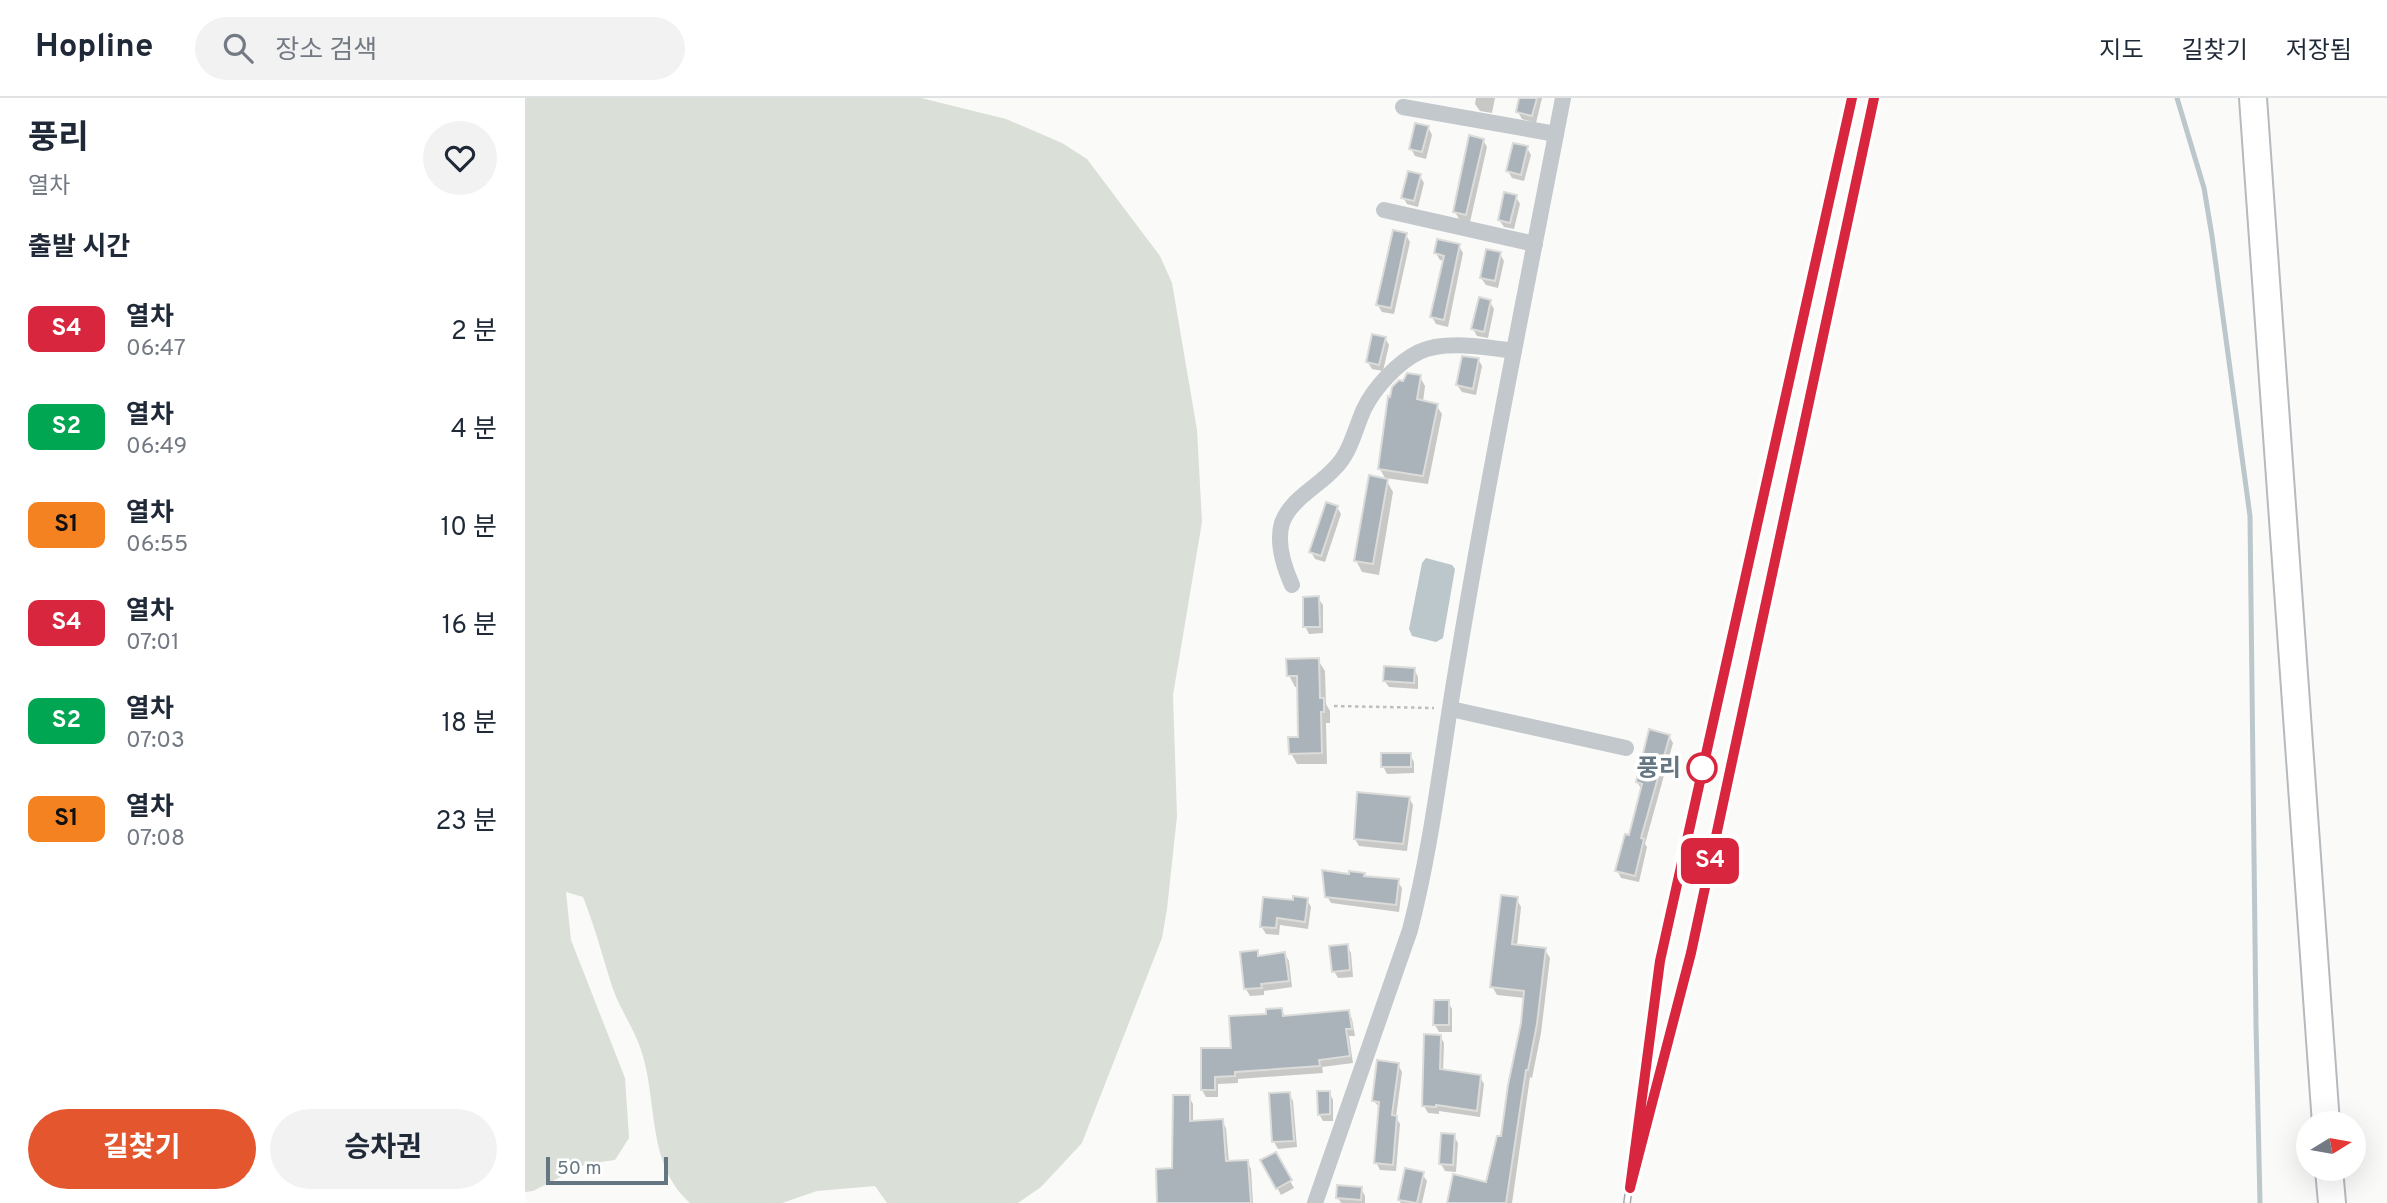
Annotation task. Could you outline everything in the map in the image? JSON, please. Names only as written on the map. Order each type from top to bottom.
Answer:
[{"type":"main road","points":[[2253,98],[2325,1111]]},
{"type":"main road","points":[[2330,1181],[2332,1203]]},
{"type":"street","points":[[1315,1203],[1410,930],[1429,847],[1457,662],[1563,98]]},
{"type":"street","points":[[1403,107],[1556,134]]},
{"type":"street","points":[[1384,210],[1535,244]]},
{"type":"street","points":[[1292,586],[1283,564],[1282,524],[1289,510],[1333,470],[1348,452],[1365,406],[1387,379],[1407,358],[1422,350],[1473,346],[1514,351]]},
{"type":"street","points":[[1451,709],[1626,748]]},
{"type":"path","points":[[1334,706],[1451,709]]},
{"type":"shaded area","points":[[525,98],[921,98],[1006,119],[1062,143],[1087,159],[1160,256],[1172,283],[1197,430],[1202,522],[1173,695],[1177,816],[1167,909],[1162,938],[1082,1143],[1041,1187],[1018,1203],[887,1203],[875,1186],[817,1191],[782,1203],[690,1203],[676,1187],[659,1150],[646,1067],[640,1047],[613,989],[583,897],[566,892],[571,940],[625,1078],[629,1138],[615,1160],[586,1164],[533,1191],[525,1192]]},
{"type":"shaded area","points":[[1426,558],[1452,565],[1455,569],[1443,638],[1436,642],[1412,636],[1409,629],[1422,563]]},
{"type":"building","points":[[1519,98],[1537,98],[1532,116],[1516,112]]},
{"type":"building","points":[[1415,123],[1429,126],[1422,152],[1409,149]]},
{"type":"building","points":[[1469,135],[1484,139],[1466,215],[1453,212]]},
{"type":"building","points":[[1513,143],[1528,146],[1521,175],[1506,171]]},
{"type":"building","points":[[1408,171],[1421,174],[1414,201],[1401,198]]},
{"type":"building","points":[[1504,192],[1517,195],[1510,223],[1498,220]]},
{"type":"building","points":[[1393,230],[1407,233],[1391,308],[1376,305]]},
{"type":"building","points":[[1437,239],[1460,244],[1444,320],[1430,317],[1444,256],[1434,253]]},
{"type":"building","points":[[1486,249],[1501,252],[1495,281],[1480,278]]},
{"type":"building","points":[[1479,297],[1491,300],[1484,332],[1471,329]]},
{"type":"building","points":[[1372,334],[1386,337],[1379,365],[1366,362]]},
{"type":"building","points":[[1462,356],[1479,358],[1473,389],[1456,385]]},
{"type":"building","points":[[1407,373],[1421,375],[1417,399],[1438,404],[1423,476],[1378,469],[1388,396],[1390,397],[1392,387],[1399,380],[1403,381]]},
{"type":"building","points":[[1369,475],[1388,479],[1373,564],[1354,561]]},
{"type":"building","points":[[1326,502],[1338,506],[1321,556],[1309,552]]},
{"type":"building","points":[[1319,596],[1320,627],[1303,627],[1303,597]]},
{"type":"building","points":[[1319,658],[1320,698],[1324,698],[1324,712],[1321,712],[1322,753],[1289,754],[1288,737],[1298,737],[1297,676],[1287,676],[1286,659]]},
{"type":"building","points":[[1384,666],[1415,668],[1414,683],[1383,681]]},
{"type":"building","points":[[1649,729],[1670,735],[1641,838],[1644,839],[1635,876],[1615,871],[1625,834],[1629,835],[1642,784],[1636,782]]},
{"type":"building","points":[[1381,753],[1411,753],[1411,767],[1381,767]]},
{"type":"building","points":[[1357,792],[1410,797],[1403,844],[1354,839]]},
{"type":"building","points":[[1322,870],[1349,874],[1349,871],[1365,873],[1364,876],[1399,879],[1396,905],[1325,897]]},
{"type":"building","points":[[1501,895],[1518,897],[1512,944],[1546,948],[1537,1024],[1526,1070],[1506,1203],[1447,1203],[1453,1174],[1486,1182],[1497,1136],[1501,1136],[1521,1023],[1524,991],[1490,987]]},
{"type":"building","points":[[1293,896],[1308,898],[1305,922],[1277,918],[1276,928],[1260,927],[1263,897],[1293,900]]},
{"type":"building","points":[[1348,944],[1350,970],[1332,972],[1329,946]]},
{"type":"building","points":[[1258,950],[1258,956],[1285,952],[1289,981],[1261,984],[1262,988],[1244,989],[1240,952]]},
{"type":"building","points":[[1434,1000],[1449,1000],[1449,1025],[1433,1025]]},
{"type":"building","points":[[1282,1008],[1283,1016],[1349,1010],[1352,1029],[1346,1029],[1350,1056],[1319,1060],[1320,1066],[1235,1072],[1235,1076],[1215,1077],[1215,1090],[1201,1090],[1201,1048],[1231,1048],[1229,1016],[1266,1014],[1266,1009]]},
{"type":"building","points":[[1424,1034],[1441,1035],[1440,1069],[1481,1075],[1477,1111],[1436,1105],[1422,1106]]},
{"type":"building","points":[[1377,1060],[1399,1063],[1392,1115],[1397,1116],[1393,1165],[1374,1163],[1379,1102],[1372,1101]]},
{"type":"building","points":[[1317,1091],[1330,1091],[1330,1114],[1318,1115]]},
{"type":"building","points":[[1290,1092],[1294,1141],[1272,1142],[1269,1093]]},
{"type":"building","points":[[1173,1095],[1190,1095],[1190,1121],[1223,1119],[1226,1161],[1248,1160],[1251,1203],[1157,1203],[1156,1169],[1172,1168]]},
{"type":"building","points":[[1441,1133],[1455,1134],[1453,1165],[1439,1164]]},
{"type":"building","points":[[1276,1152],[1292,1180],[1276,1189],[1260,1160]]},
{"type":"building","points":[[1405,1168],[1424,1172],[1417,1203],[1398,1200]]},
{"type":"building","points":[[1337,1185],[1362,1187],[1361,1200],[1336,1198]]},
{"type":"waterway","points":[[2177,98],[2204,188],[2250,516],[2260,1203]]},
{"type":"railway","points":[[1627,1203],[1660,961],[1852,98]]},
{"type":"railway","points":[[1647,1123],[1691,953],[1874,98]]},
{"type":"train","name":"S4","points":[[1852,98],[1660,961],[1630,1188],[1691,953],[1874,98]]},
{"type":"place","name":"풍리","points":[[1702,768]]}]
